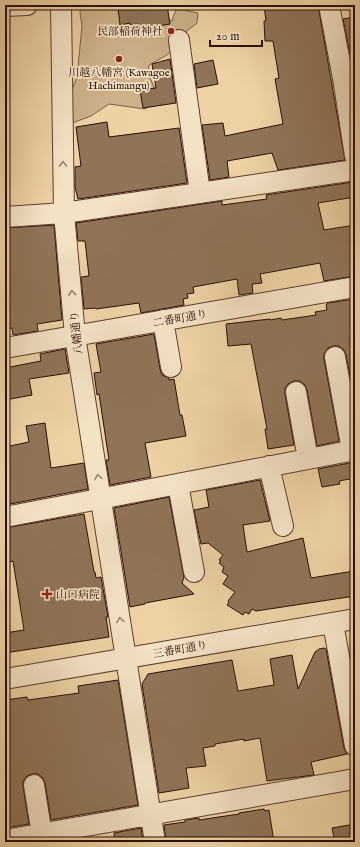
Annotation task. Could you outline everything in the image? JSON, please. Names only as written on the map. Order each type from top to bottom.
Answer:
[{"type":"street","points":[[5,6],[27,5]]},
{"type":"street","name":"八幡通り","points":[[61,5],[64,213],[75,336],[102,498],[155,842]]},
{"type":"street","points":[[330,5],[355,156]]},
{"type":"street","points":[[179,40],[200,193]]},
{"type":"street","points":[[5,217],[64,213],[355,170]]},
{"type":"street","name":"二番町通り","points":[[5,348],[355,287]]},
{"type":"street","points":[[163,320],[171,367]]},
{"type":"street","points":[[5,516],[354,450],[335,357]]},
{"type":"street","points":[[296,392],[308,459]]},
{"type":"street","points":[[269,466],[283,526]]},
{"type":"street","points":[[178,484],[194,572]]},
{"type":"street","name":"三番町通り","points":[[5,679],[355,619]]},
{"type":"street","points":[[334,623],[355,746]]},
{"type":"street","points":[[5,840],[355,779]]},
{"type":"street","points":[[34,785],[42,834]]},
{"type":"shaded area","points":[[81,5],[146,5],[159,24],[173,20],[176,10],[198,13],[197,23],[182,35],[177,46],[167,55],[149,65],[148,73],[154,87],[155,103],[145,109],[109,104],[91,116],[72,123],[70,94],[77,77],[82,26],[80,13]]},
{"type":"building","points":[[127,5],[167,5],[170,24],[138,29],[138,24],[130,25],[130,23],[120,25],[118,8],[128,7]]},
{"type":"building","points":[[264,5],[318,5],[345,160],[278,170],[272,153],[227,161],[229,177],[210,180],[202,125],[223,123],[225,136],[283,124],[275,79],[279,78],[273,41],[265,41],[264,21],[266,21]]},
{"type":"building","points":[[355,17],[355,80],[343,19]]},
{"type":"building","points":[[170,59],[176,103],[143,108],[140,90],[156,88],[152,64]]},
{"type":"building","points":[[213,60],[218,84],[197,88],[194,64]]},
{"type":"building","points":[[107,122],[109,137],[179,128],[187,183],[78,199],[75,187],[75,167],[81,166],[76,127]]},
{"type":"building","points":[[353,182],[355,197],[318,203],[324,230],[355,225],[355,276],[324,281],[320,263],[260,274],[262,283],[252,284],[253,293],[239,295],[237,279],[193,287],[194,293],[187,294],[188,298],[183,299],[184,305],[141,313],[139,303],[96,309],[84,309],[81,277],[89,276],[85,241],[78,241],[76,223],[222,201],[222,205],[267,199],[266,195]]},
{"type":"building","points":[[54,225],[62,320],[37,324],[38,331],[13,335],[12,328],[5,329],[5,228]]},
{"type":"building","points":[[355,299],[355,402],[344,350],[339,346],[333,346],[328,348],[324,354],[339,441],[317,446],[307,390],[305,385],[300,381],[294,381],[288,384],[285,388],[285,394],[294,445],[268,449],[265,429],[267,429],[251,344],[228,346],[226,324],[281,318],[282,320],[316,315],[315,312],[327,310],[326,305],[328,303]]},
{"type":"building","points":[[154,334],[162,375],[169,378],[169,380],[174,379],[180,415],[182,415],[186,436],[145,443],[151,477],[110,485],[106,460],[109,460],[99,394],[97,395],[94,373],[101,372],[96,344]]},
{"type":"building","points":[[65,349],[69,373],[29,379],[32,395],[5,400],[5,368],[41,361],[40,354]]},
{"type":"building","points":[[45,423],[51,468],[84,463],[88,489],[5,505],[5,447],[29,442],[26,426]]},
{"type":"building","points":[[355,462],[355,478],[339,481],[340,484],[322,487],[318,469]]},
{"type":"building","points":[[260,480],[270,521],[243,525],[247,552],[303,538],[311,578],[354,571],[355,596],[256,611],[252,609],[249,614],[245,612],[243,615],[227,605],[229,602],[228,601],[235,592],[223,584],[228,576],[222,572],[224,567],[219,563],[221,561],[219,560],[223,555],[208,543],[201,544],[194,510],[209,507],[206,490]]},
{"type":"building","points":[[169,497],[184,577],[182,583],[194,594],[130,607],[114,508]]},
{"type":"building","name":"山口病院","points":[[84,514],[94,572],[96,578],[101,577],[108,617],[106,617],[109,637],[5,653],[5,633],[24,630],[13,561],[5,563],[5,528]]},
{"type":"building","points":[[324,648],[326,649],[344,748],[347,754],[311,762],[314,775],[267,781],[260,738],[215,744],[215,746],[203,748],[206,766],[186,768],[189,788],[159,793],[142,684],[148,674],[232,660],[238,691],[274,685],[270,659],[292,655],[298,689],[315,652]]},
{"type":"building","points":[[118,680],[138,805],[51,820],[43,778],[38,774],[32,774],[27,776],[23,781],[29,824],[5,828],[5,700],[27,697],[28,700],[79,693],[78,686]]},
{"type":"building","points":[[264,809],[265,811],[269,810],[274,842],[166,842],[164,825],[185,822],[185,820],[199,818],[199,820]]},
{"type":"building","points":[[355,824],[355,842],[335,842],[332,828]]},
{"type":"building","points":[[141,828],[143,842],[115,842],[114,833]]},
{"type":"place","name":"民部稲荷神社","points":[[171,31]]},
{"type":"place","name":"川越八幡宮 (Kawagoe Hachimangu)","points":[[119,59]]},
{"type":"place","name":"山口病院","points":[[47,594]]}]
